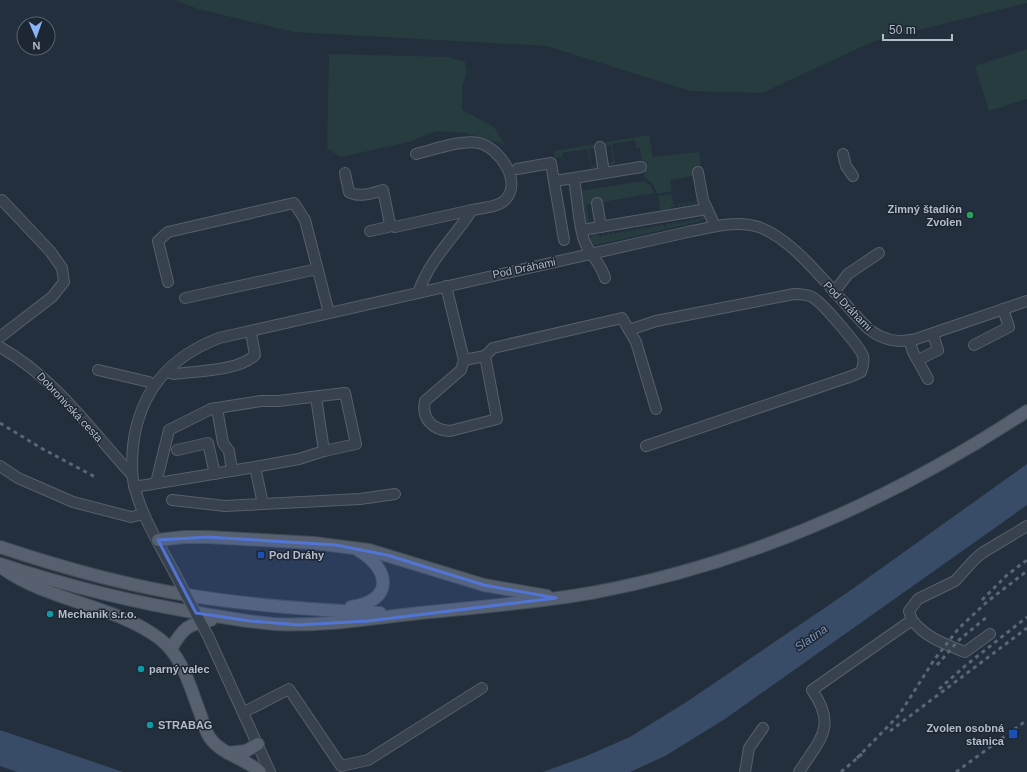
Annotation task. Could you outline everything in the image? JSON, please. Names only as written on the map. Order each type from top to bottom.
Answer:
[{"type":"main road","points":[[0,565],[70,585],[164,608],[274,624],[319,624],[368,621],[405,614],[556,598],[627,585],[672,574],[755,549],[818,525],[916,478],[982,440],[1027,411]]},
{"type":"main road","points":[[158,540],[184,537],[208,537],[314,543],[369,550],[484,586],[521,590],[556,598]]},
{"type":"main road","points":[[0,547],[79,572],[166,592],[247,604],[405,614]]},
{"type":"main road","points":[[328,610],[364,605],[376,597],[380,592],[383,580],[379,568],[370,557],[355,549]]},
{"type":"main road","points":[[0,565],[16,579],[120,618],[149,632],[171,648],[186,677],[209,737],[219,747],[245,761],[260,772]]},
{"type":"main road","points":[[171,648],[179,634],[188,626],[196,622],[227,618]]},
{"type":"main road","points":[[228,753],[246,751],[258,744]]},
{"type":"street","points":[[370,231],[392,226],[399,227],[499,204],[506,200],[512,187],[509,173],[492,149],[479,143],[467,142],[416,154]]},
{"type":"street","points":[[600,147],[604,173]]},
{"type":"street","points":[[843,154],[846,166],[853,176]]},
{"type":"street","points":[[517,168],[551,163],[564,240]]},
{"type":"street","points":[[554,181],[641,167]]},
{"type":"street","points":[[698,172],[702,194],[715,226]]},
{"type":"street","points":[[345,174],[349,192],[352,194],[359,195],[383,190],[392,226]]},
{"type":"street","points":[[574,178],[582,230],[590,254],[603,269],[605,278]]},
{"type":"street","points":[[0,337],[52,297],[64,282],[62,268],[50,251],[2,200]]},
{"type":"street","points":[[168,282],[158,241],[168,232],[294,203],[305,220],[329,313]]},
{"type":"street","points":[[597,203],[601,227]]},
{"type":"street","points":[[582,230],[707,209]]},
{"type":"street","points":[[418,292],[426,271],[433,260],[462,225],[472,210]]},
{"type":"street","name":"Pod Dráhami","points":[[270,772],[244,712],[208,636],[144,514],[134,487],[132,475],[134,442],[142,408],[153,388],[166,372],[191,351],[219,338],[715,226],[747,225],[772,233],[797,253],[875,334],[895,341],[909,340],[933,334],[1027,300]]},
{"type":"street","points":[[834,292],[848,274],[879,252]]},
{"type":"street","points":[[185,298],[317,269]]},
{"type":"street","points":[[446,286],[464,360],[461,370],[425,401],[424,408],[426,418],[432,426],[450,431],[497,419],[485,356]]},
{"type":"street","points":[[629,330],[656,321],[794,294],[806,295],[813,297],[824,308],[863,356],[864,364],[862,372],[646,446]]},
{"type":"street","points":[[974,345],[1010,327],[1003,308]]},
{"type":"street","points":[[464,360],[485,356],[493,348],[622,318],[636,342],[656,409]]},
{"type":"street","points":[[918,360],[938,350],[933,334]]},
{"type":"street","points":[[166,372],[174,374],[235,365],[249,361],[255,355],[252,338]]},
{"type":"street","points":[[909,340],[928,379]]},
{"type":"street","name":"Dobronivská cesta","points":[[0,347],[38,372],[80,415],[132,475]]},
{"type":"street","points":[[98,370],[149,382]]},
{"type":"street","points":[[134,487],[299,459],[324,451],[356,444],[345,393],[278,401],[261,401],[204,411],[169,430],[156,483]]},
{"type":"street","points":[[316,397],[324,451]]},
{"type":"street","points":[[217,408],[223,443],[229,451],[232,471]]},
{"type":"street","points":[[177,450],[208,443],[215,474]]},
{"type":"street","points":[[0,466],[18,478],[73,502],[131,517],[144,514]]},
{"type":"street","points":[[255,467],[263,504]]},
{"type":"street","points":[[172,500],[225,506],[360,499],[395,494]]},
{"type":"street","points":[[990,634],[965,652],[930,638],[920,631],[912,620],[909,611],[918,599],[955,581],[982,553],[1027,526]]},
{"type":"street","points":[[798,772],[816,746],[825,725],[824,709],[812,690],[912,620]]},
{"type":"street","points":[[244,712],[289,690],[341,766],[368,760],[482,688]]},
{"type":"street","points":[[745,772],[750,748],[763,728]]},
{"type":"highlighted area","points":[[208,537],[336,545],[387,555],[484,585],[556,598],[368,621],[298,625],[250,621],[196,613],[158,540]]},
{"type":"green space","points":[[175,0],[1027,0],[1027,3],[874,41],[762,93],[690,91],[547,46],[294,32],[198,9]]},
{"type":"green space","points":[[1027,49],[1027,99],[989,111],[975,66]]},
{"type":"green space","points":[[329,54],[448,57],[465,62],[467,72],[462,86],[462,110],[494,127],[505,145],[466,133],[436,131],[409,142],[341,157],[327,148]]},
{"type":"green space","points":[[649,135],[653,157],[699,152],[702,171],[694,176],[670,180],[672,191],[657,194],[653,184],[645,178],[640,148],[636,148],[635,140],[612,144],[615,164],[607,165],[613,162],[611,145],[589,149],[591,166],[598,165],[598,167],[591,168],[587,149],[562,153],[563,162],[561,157],[555,158],[554,151]]},
{"type":"green space","points":[[643,181],[650,185],[654,193],[586,205],[589,222],[595,221],[595,223],[587,224],[580,191]]},
{"type":"green space","points":[[671,194],[674,205],[696,201],[695,205],[691,202],[689,205],[686,203],[684,206],[681,204],[679,207],[676,205],[674,207],[672,206],[667,212],[661,214],[658,196]]},
{"type":"green space","points":[[702,215],[705,218],[701,221],[597,245],[594,245],[590,241],[591,236],[595,233],[601,237],[603,234],[606,236],[608,233],[611,235],[613,232],[616,234],[618,232],[620,234],[622,231],[625,233],[627,230],[630,232],[632,229],[635,231],[637,228],[640,230],[642,227],[645,229],[647,227],[650,229],[652,226],[654,228],[656,225],[659,227],[661,224],[665,227],[668,223],[671,225],[673,222],[676,224],[678,221],[680,224],[682,221],[685,223],[687,220],[690,222],[692,219],[695,221],[697,218],[700,220]]},
{"type":"water","name":"Slatina","points":[[1027,464],[1027,505],[725,719],[665,756],[630,772],[543,772],[584,757],[630,737],[688,701],[851,590]]},
{"type":"water","points":[[0,730],[123,772],[17,772],[0,766]]},
{"type":"railway","points":[[0,423],[41,448],[97,478]]},
{"type":"railway","points":[[982,600],[1007,575],[1027,560]]},
{"type":"railway","points":[[857,758],[899,715],[934,660],[959,628],[988,601],[1027,571]]},
{"type":"railway","points":[[937,665],[959,640],[988,616]]},
{"type":"railway","points":[[939,689],[965,666],[1027,617]]},
{"type":"railway","points":[[890,731],[1027,628]]},
{"type":"railway","points":[[956,772],[1027,720]]},
{"type":"railway","points":[[841,772],[862,754]]},
{"type":"place","name":"Zimný štadión Zvolen","points":[[970,215]]},
{"type":"place","name":"Pod Dráhy","points":[[261,555]]},
{"type":"place","name":"Mechanik s.r.o.","points":[[50,614]]},
{"type":"place","name":"parný valec","points":[[141,669]]},
{"type":"place","name":"STRABAG","points":[[150,725]]},
{"type":"place","name":"Zvolen osobná stanica","points":[[1013,734]]}]
